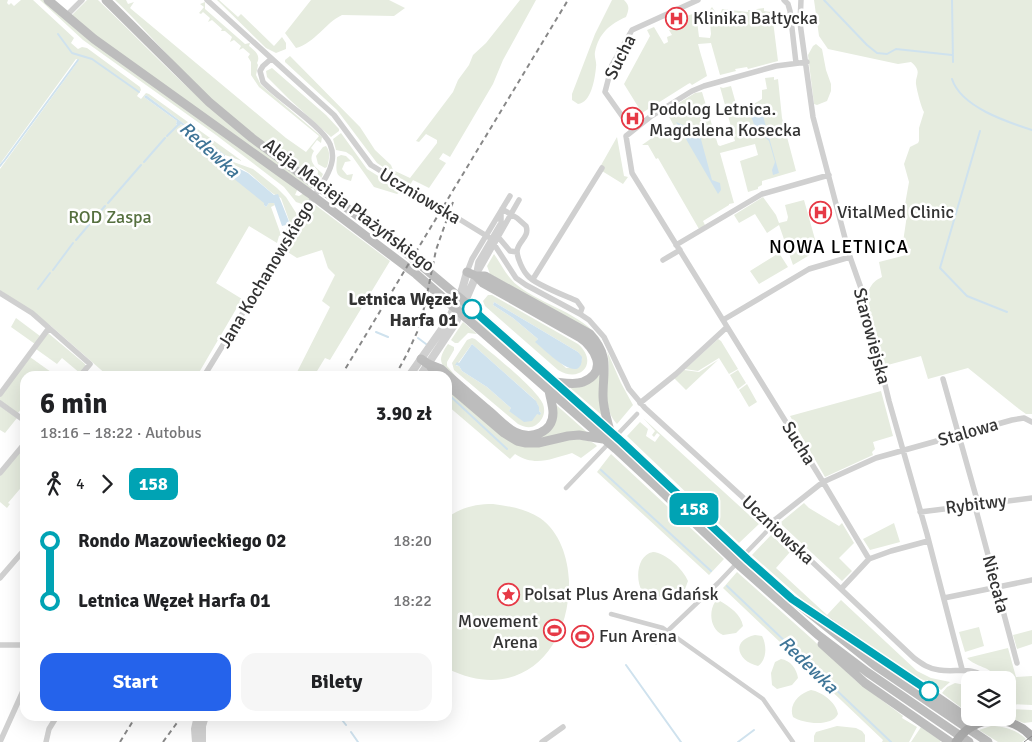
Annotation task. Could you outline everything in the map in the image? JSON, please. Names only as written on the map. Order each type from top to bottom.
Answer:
[{"type":"main road","name":"Aleja Macieja Płażyńskiego","points":[[48,0],[132,67],[309,193],[397,259],[473,323],[732,552]]},
{"type":"main road","name":"Aleja Macieja Płażyńskiego","points":[[106,0],[209,102],[252,138],[397,245],[556,382],[622,442],[818,635],[867,672],[968,742]]},
{"type":"main road","points":[[472,274],[579,336],[592,348],[596,354],[597,367],[590,378],[576,384],[556,382]]},
{"type":"main road","points":[[472,274],[486,276],[590,334],[603,352],[605,362],[603,396],[610,431]]},
{"type":"main road","points":[[425,361],[433,371]]},
{"type":"main road","points":[[425,361],[443,371]]},
{"type":"main road","points":[[452,379],[514,432],[523,435],[539,434],[550,424],[553,414],[549,390]]},
{"type":"main road","points":[[452,388],[504,433],[517,441],[538,443],[579,435],[603,439]]},
{"type":"main road","name":"Aleja Macieja Płażyńskiego","points":[[744,564],[890,676],[988,742]]},
{"type":"main road","points":[[792,599],[871,651],[961,715]]},
{"type":"main road","points":[[818,635],[823,645],[865,683],[954,742],[973,726]]},
{"type":"main road","points":[[1028,728],[1032,737]]},
{"type":"street","points":[[66,16],[82,0]]},
{"type":"street","name":"Uczniowska","points":[[207,0],[334,115],[371,165],[490,238],[510,270],[521,282],[580,314],[597,328],[604,337],[629,388],[640,403],[922,664],[938,670],[975,671]]},
{"type":"street","name":"Sucha","points":[[698,0],[633,28],[612,65],[605,85],[605,94],[632,130],[628,133],[626,139],[632,173],[823,482],[869,560]]},
{"type":"street","points":[[784,0],[788,4],[790,11],[796,63]]},
{"type":"street","name":"Starowiejska","points":[[801,0],[800,23],[812,111],[962,670]]},
{"type":"street","name":"Jana Kochanowskiego","points":[[207,371],[331,166],[332,154],[328,140],[267,87],[261,78],[261,68],[272,58]]},
{"type":"street","points":[[632,130],[698,88],[776,66],[806,62]]},
{"type":"street","points":[[502,209],[526,226],[527,230],[517,252],[518,258],[528,276],[532,279],[602,168]]},
{"type":"street","points":[[664,260],[678,248],[762,194],[829,175]]},
{"type":"street","points":[[472,274],[472,259],[510,196]]},
{"type":"street","points":[[472,274],[499,238],[519,200]]},
{"type":"street","points":[[414,371],[425,361],[456,322],[472,274],[501,223],[502,209]]},
{"type":"street","points":[[499,238],[510,251],[517,252]]},
{"type":"street","points":[[723,320],[809,269],[850,257]]},
{"type":"street","name":"Uczniowska","points":[[532,279],[577,301],[582,308],[580,314]]},
{"type":"street","points":[[0,294],[23,307],[90,364],[84,371]]},
{"type":"street","points":[[640,403],[676,374],[727,326]]},
{"type":"street","points":[[0,394],[49,328]]},
{"type":"street","points":[[422,371],[425,361]]},
{"type":"street","name":"Niecała","points":[[944,378],[977,500],[976,510],[1017,663]]},
{"type":"street","points":[[0,403],[20,417]]},
{"type":"street","points":[[566,488],[637,414]]},
{"type":"street","name":"Stalowa","points":[[771,523],[823,482],[876,458],[1020,418],[1032,422]]},
{"type":"street","points":[[0,473],[20,449]]},
{"type":"street","name":"Rybitwy","points":[[920,512],[1032,498]]},
{"type":"street","points":[[656,642],[718,584],[767,531]]},
{"type":"street","points":[[841,589],[869,560],[891,550],[928,541]]},
{"type":"street","points":[[0,578],[20,555]]},
{"type":"street","points":[[944,598],[1032,580]]},
{"type":"street","points":[[611,614],[668,631],[763,699],[794,742]]},
{"type":"street","points":[[0,645],[20,646]]},
{"type":"street","points":[[0,742],[20,698]]},
{"type":"street","points":[[46,742],[49,729],[54,721]]},
{"type":"street","points":[[196,742],[195,729],[197,721]]},
{"type":"street","points":[[202,742],[204,721]]},
{"type":"street","points":[[542,742],[563,727]]},
{"type":"green space","name":"ROD Zaspa","points":[[0,0],[8,0],[7,3],[9,5],[11,3],[14,6],[21,0],[33,0],[74,38],[71,43],[78,49],[82,47],[87,48],[140,87],[141,90],[137,96],[141,99],[146,93],[149,94],[242,161],[225,155],[146,95],[144,97],[177,121],[176,124],[178,126],[181,124],[198,137],[265,203],[266,207],[269,203],[274,203],[275,205],[271,207],[281,235],[277,243],[249,226],[216,283],[242,299],[200,371],[102,371],[51,326],[0,290],[0,169],[79,60],[76,59],[0,164]]},
{"type":"green space","points":[[40,0],[44,0],[60,14],[298,188],[295,195],[299,196],[304,193],[310,198],[308,202],[302,204],[296,202],[284,187],[216,135],[83,40]]},
{"type":"green space","points":[[87,0],[98,0],[205,103],[243,135],[313,186],[311,189],[122,56],[71,16]]},
{"type":"green space","points":[[115,0],[126,0],[128,4],[134,2],[130,8],[286,138],[306,152],[319,136],[259,87],[251,75],[251,62],[248,57],[250,54],[243,48],[239,50],[241,46],[234,40],[230,42],[232,37],[225,31],[221,31],[222,29],[212,20],[208,22],[210,18],[203,12],[199,13],[204,7],[200,4],[205,2],[205,9],[245,44],[250,43],[249,46],[258,55],[256,75],[261,85],[322,137],[321,143],[317,140],[311,148],[314,151],[311,158],[312,161],[315,167],[323,174],[319,183],[317,181],[318,171],[314,166],[308,175],[219,106],[192,81]]},
{"type":"green space","points":[[217,0],[238,17],[241,14],[274,46],[282,37],[286,43],[286,49],[276,53],[266,48]]},
{"type":"green space","points":[[311,0],[389,0],[405,8],[394,16],[342,15],[309,42],[296,48],[285,33]]},
{"type":"green space","points":[[520,0],[536,0],[503,60],[493,84],[450,157],[443,153],[439,159],[446,163],[429,188],[413,180],[410,185],[377,163],[337,110],[285,62],[290,56],[360,127],[375,150],[391,165],[393,170],[410,178],[437,143],[437,140],[426,134],[419,142],[416,141],[453,92],[473,55],[486,43]]},
{"type":"green space","points":[[612,0],[624,0],[628,6],[627,14],[626,17],[610,26],[602,34],[595,52],[595,78],[592,90],[582,103],[578,104],[572,100],[572,94],[595,34]]},
{"type":"green space","points":[[814,0],[1032,0],[1032,414],[1026,414],[1019,409],[968,368],[928,379],[921,356],[884,366],[868,296],[871,285],[882,277],[879,262],[910,254],[911,249],[903,246],[907,215],[904,210],[909,182],[904,164],[910,147],[919,141],[919,128],[924,112],[916,84],[918,71],[911,62],[898,64],[828,49],[819,36]]},
{"type":"green space","points":[[712,7],[718,14],[722,9],[748,12],[748,10],[764,8],[764,11],[770,12],[773,21],[778,61],[748,69],[747,67],[735,69],[736,71],[720,75],[711,43],[698,44],[707,76],[692,85],[688,84],[642,113],[624,84],[650,36],[647,30],[654,27],[664,44],[668,42],[667,37],[672,35],[669,30],[676,28],[674,23],[683,20],[683,17],[696,13],[699,37],[710,38],[709,11]]},
{"type":"green space","points":[[816,44],[822,49],[831,84],[831,91],[827,101],[817,105],[814,104],[808,55]]},
{"type":"green space","points":[[272,68],[326,115],[339,131],[331,137],[290,100],[267,77],[266,71]]},
{"type":"green space","points":[[774,77],[774,80],[778,79],[782,118],[796,171],[762,181],[762,185],[758,189],[748,192],[740,161],[758,155],[755,144],[720,153],[734,203],[729,204],[703,221],[705,225],[699,229],[658,158],[656,159],[648,145],[642,145],[674,126],[666,111],[695,93],[702,92],[718,145],[735,141],[720,87],[731,86],[738,111],[762,99],[762,90],[767,89],[765,78]]},
{"type":"green space","points":[[341,133],[367,169],[402,191],[397,194],[374,187],[352,156],[346,152],[336,150],[333,139]]},
{"type":"green space","points":[[617,137],[624,176],[628,177],[623,184],[602,171],[600,167]]},
{"type":"green space","points":[[326,146],[329,156],[327,167],[325,168],[318,164],[316,156]]},
{"type":"green space","points":[[341,155],[346,156],[351,161],[345,162],[342,169],[347,175],[353,174],[351,181],[337,173],[337,157]]},
{"type":"green space","points":[[225,159],[253,169],[286,197],[298,216],[286,236],[282,228],[287,233],[286,229],[291,226],[281,198],[268,190],[249,173]]},
{"type":"green space","points":[[763,197],[776,215],[779,223],[787,221],[785,205],[804,200],[818,250],[793,265],[779,225],[767,233],[755,214],[739,223],[734,215]]},
{"type":"green space","points":[[314,204],[390,261],[330,360],[325,358],[317,371],[298,371],[330,307],[322,301],[335,275],[328,268],[322,250],[297,258],[286,251]]},
{"type":"green space","points":[[779,253],[788,267],[759,284],[750,271]]},
{"type":"green space","points":[[494,254],[513,282],[539,299],[583,323],[593,331],[602,341],[595,334],[490,274],[487,266]]},
{"type":"green space","points":[[485,280],[583,335],[595,347],[578,333]]},
{"type":"green space","points":[[488,295],[492,295],[578,344],[587,358],[587,364],[584,369],[580,373],[574,374],[566,374],[558,370],[485,306],[483,301]],"holes":[[[494,302],[578,352],[582,359],[579,367],[566,368],[536,342],[538,339],[513,318],[493,305]]]},
{"type":"green space","points":[[479,317],[546,376],[732,550],[730,552],[476,321]]},
{"type":"green space","points":[[16,318],[40,336],[35,344],[11,327]]},
{"type":"green space","points":[[463,322],[477,334],[468,333],[458,343],[455,343],[451,340]]},
{"type":"green space","points":[[48,333],[85,366],[82,371],[77,371],[62,358],[57,364],[36,349]]},
{"type":"green space","points":[[475,339],[539,397],[544,410],[543,416],[538,423],[529,427],[518,424],[454,370],[452,363],[467,340]],"holes":[[[472,344],[534,399],[541,413],[509,411],[511,408],[487,387],[462,371],[459,366],[456,366]]]},
{"type":"green space","points":[[718,339],[738,369],[729,374],[719,358],[698,371],[685,369]]},
{"type":"green space","points":[[448,344],[454,347],[447,362],[447,366],[451,371],[442,364],[441,360]]},
{"type":"green space","points":[[597,351],[601,362],[601,395],[605,418],[568,386],[582,384],[594,378],[600,366]]},
{"type":"green space","points":[[607,351],[633,405],[617,424],[611,416],[608,407]]},
{"type":"green space","points":[[30,357],[50,371],[20,371],[20,411],[17,414],[0,401],[0,397]]},
{"type":"green space","points":[[718,360],[686,390],[674,378],[684,370],[699,372]]},
{"type":"green space","points":[[738,370],[746,383],[738,389],[730,375]]},
{"type":"green space","points":[[747,384],[757,402],[749,407],[739,390]]},
{"type":"green space","points":[[452,391],[511,442],[570,439],[592,442],[597,446],[581,458],[572,453],[543,461],[529,460],[515,454],[510,459],[452,409]]},
{"type":"green space","points":[[881,391],[893,436],[873,442],[875,449],[872,452],[873,455],[825,477],[790,416]]},
{"type":"green space","points":[[554,403],[589,434],[536,441],[505,429],[545,434]]},
{"type":"green space","points":[[0,406],[17,418],[5,433],[0,430]]},
{"type":"green space","points":[[643,418],[759,524],[739,543],[627,436],[640,422],[648,429],[646,436],[655,442],[660,435],[657,433],[654,437],[652,435],[655,431]]},
{"type":"green space","points":[[20,452],[20,489],[8,503],[10,504],[7,508],[0,502],[0,476]]},
{"type":"green space","points":[[611,454],[724,559],[709,575],[597,472]]},
{"type":"green space","points":[[804,503],[839,526],[842,523],[854,543],[839,558],[852,571],[842,581],[782,525],[781,522]]},
{"type":"green space","name":"Polsat Plus Arena Gdańsk","points":[[493,504],[523,510],[535,515],[547,524],[562,546],[567,563],[569,581],[567,607],[560,630],[550,649],[535,665],[517,675],[497,680],[473,678],[452,670],[452,515],[469,507]]},
{"type":"green space","points":[[894,523],[900,542],[870,550],[863,539]]},
{"type":"green space","points":[[771,535],[790,552],[776,568],[827,615],[841,600],[917,671],[931,678],[950,682],[941,690],[927,680],[915,677],[805,602],[752,555]]},
{"type":"green space","points":[[653,552],[663,555],[674,562],[688,581],[685,589],[670,596],[652,596],[642,591],[638,574],[639,568],[644,558]]},
{"type":"green space","points":[[737,572],[855,680],[903,716],[902,718],[917,727],[909,742],[882,742],[883,740],[723,588]]},
{"type":"green space","points":[[720,601],[731,608],[742,622],[743,626],[736,633],[723,635],[713,625],[711,616],[713,606],[715,602]]},
{"type":"green space","points":[[979,627],[984,646],[965,652],[959,632]]},
{"type":"green space","points":[[1032,630],[1032,644],[1017,649],[1013,635]]},
{"type":"green space","points":[[755,635],[762,636],[765,648],[765,656],[758,666],[746,660],[740,651],[742,642]]},
{"type":"green space","points":[[1008,648],[1014,671],[990,671],[967,658]]},
{"type":"green space","points":[[781,659],[787,661],[792,666],[798,678],[792,685],[777,689],[772,685],[771,673],[775,662]]},
{"type":"green space","points":[[1032,676],[1032,705],[1016,704],[1016,677]]},
{"type":"green space","points":[[955,683],[961,684],[961,707],[942,693],[947,687]]},
{"type":"green space","points":[[811,690],[824,695],[834,705],[838,714],[835,718],[824,723],[810,723],[793,717],[792,708],[796,700],[799,696]]},
{"type":"green space","points":[[1016,709],[1032,710],[1032,722],[1024,723],[1016,720]]},
{"type":"green space","points":[[837,726],[856,728],[862,731],[865,735],[865,742],[814,742],[816,732]]},
{"type":"green space","points":[[991,726],[1001,727],[1010,729],[1026,739],[1022,742],[998,742],[979,730]]},
{"type":"green space","points":[[921,727],[941,741],[911,742]]},
{"type":"water","points":[[146,95],[225,155],[225,159],[248,173],[274,195],[278,194],[290,224],[282,226],[274,203],[269,203],[266,207],[264,203],[203,154],[201,142],[197,136],[181,124],[179,126],[176,124],[177,121],[144,97]]},
{"type":"water","points":[[760,105],[779,173],[773,175],[772,170],[775,162],[769,141],[755,127],[750,113]]},
{"type":"water","points":[[676,122],[699,132],[712,180],[720,183],[721,190],[718,194]]},
{"type":"water","points":[[494,302],[578,352],[582,357],[580,366],[576,369],[569,368],[553,358],[535,342],[538,339],[513,318],[493,305]]},
{"type":"water","points":[[472,344],[536,401],[541,413],[540,415],[537,414],[532,421],[524,422],[509,411],[511,408],[487,387],[455,365],[457,362],[459,363]]},
{"type":"waterway","points":[[824,0],[877,53],[887,54],[896,49],[952,55]]},
{"type":"waterway","points":[[952,0],[953,62]]},
{"type":"waterway","name":"Redewka","points":[[58,34],[72,53],[92,59],[139,92]]},
{"type":"waterway","points":[[4,161],[78,60]]},
{"type":"waterway","points":[[952,79],[957,89],[975,105],[998,118],[1032,130]]},
{"type":"waterway","points":[[167,136],[178,125]]},
{"type":"waterway","points":[[980,131],[940,268],[967,296],[1007,312]]},
{"type":"waterway","points":[[144,162],[165,138]]},
{"type":"waterway","points":[[0,166],[3,162]]},
{"type":"waterway","points":[[108,203],[141,165]]},
{"type":"waterway","points":[[76,240],[105,206]]},
{"type":"waterway","points":[[53,270],[73,243]]},
{"type":"waterway","points":[[38,289],[50,273]]},
{"type":"waterway","name":"Redewka","points":[[376,332],[388,337]]},
{"type":"waterway","name":"Redewka","points":[[418,338],[426,344]]},
{"type":"waterway","points":[[452,398],[507,449]]},
{"type":"waterway","name":"Redewka","points":[[601,470],[711,571]]},
{"type":"waterway","name":"Redewka","points":[[727,586],[891,742]]},
{"type":"waterway","points":[[626,665],[681,742]]},
{"type":"waterway","points":[[343,721],[346,725]]},
{"type":"waterway","points":[[738,742],[754,730]]},
{"type":"waterway","points":[[351,732],[358,742]]},
{"type":"tram line","points":[[1024,742],[1032,736]]},
{"type":"railway","points":[[344,371],[568,0]]},
{"type":"railway","points":[[398,371],[419,328],[436,250],[453,202]]},
{"type":"railway","points":[[120,742],[133,721]]},
{"type":"railway","points":[[163,742],[178,721]]},
{"type":"bus line","name":"158","points":[[472,309],[622,442],[792,599],[929,691]]},
{"type":"place","name":"Klinika Bałtycka","points":[[677,18]]},
{"type":"place","name":"Podolog Letnica. Magdalena Kosecka","points":[[633,119]]},
{"type":"place","name":"VitalMed Clinic","points":[[821,212]]},
{"type":"place","name":"Letnica Węzeł Harfa 01","points":[[472,309]]},
{"type":"place","name":"Polsat Plus Arena Gdańsk","points":[[508,594]]},
{"type":"place","name":"Movement Arena","points":[[554,631]]},
{"type":"place","name":"Fun Arena","points":[[583,636]]},
{"type":"district","name":"NOWA LETNICA","points":[[839,246]]}]
